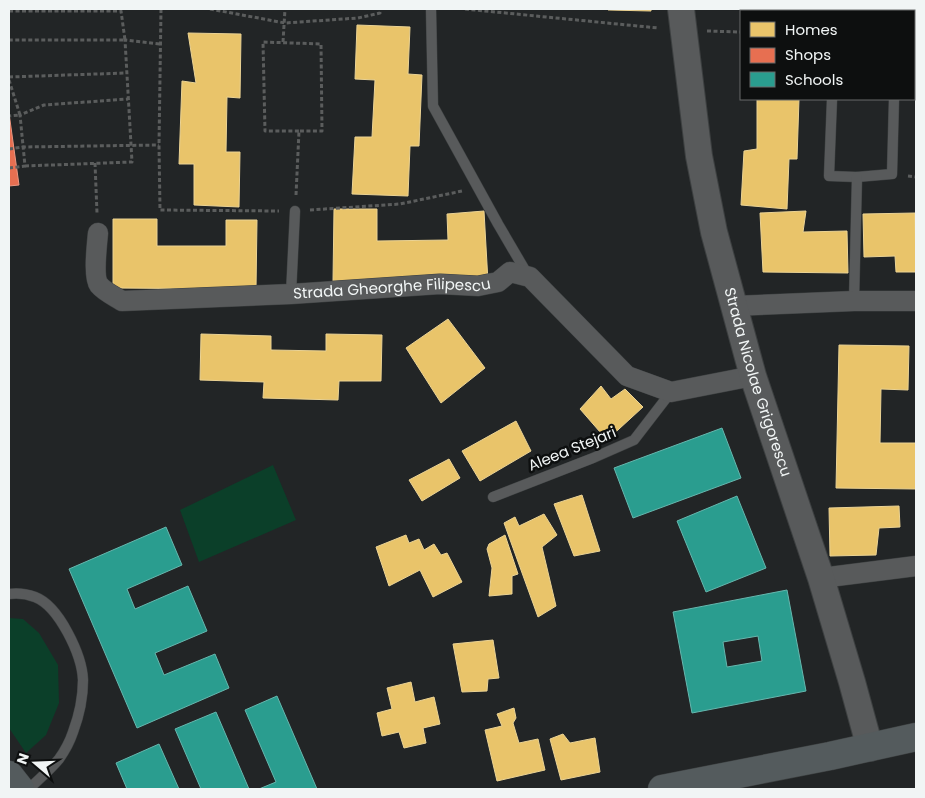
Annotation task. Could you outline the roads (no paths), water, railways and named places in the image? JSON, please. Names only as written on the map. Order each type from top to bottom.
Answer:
[{"type":"main road","points":[[662,789],[870,748],[916,737]]},
{"type":"main road","points":[[9,774],[20,789]]},
{"type":"street","name":"Strada Nicolae Grigorescu","points":[[682,20],[699,156],[714,232],[733,306],[753,376],[821,578],[870,748]]},
{"type":"street","name":"Strada Gheorghe Filipescu","points":[[98,233],[96,269],[98,283],[109,294],[122,301],[291,294],[440,284],[478,286],[498,282],[510,272],[530,278]]},
{"type":"street","points":[[530,278],[627,376],[672,392],[753,376]]},
{"type":"street","points":[[733,306],[854,301],[916,301]]},
{"type":"street","points":[[821,578],[916,566]]},
{"type":"lane","points":[[431,9],[433,106],[530,278]]},
{"type":"lane","points":[[832,100],[829,176],[857,177],[892,174],[894,100]]},
{"type":"lane","points":[[854,301],[857,177]]},
{"type":"lane","points":[[291,294],[295,211]]},
{"type":"lane","name":"Aleea Stejari","points":[[493,497],[634,440],[672,392]]},
{"type":"lane","points":[[9,594],[25,594],[36,597],[46,604],[59,619],[72,642],[80,661],[83,679],[80,707],[73,733],[59,759],[29,789]]}]
